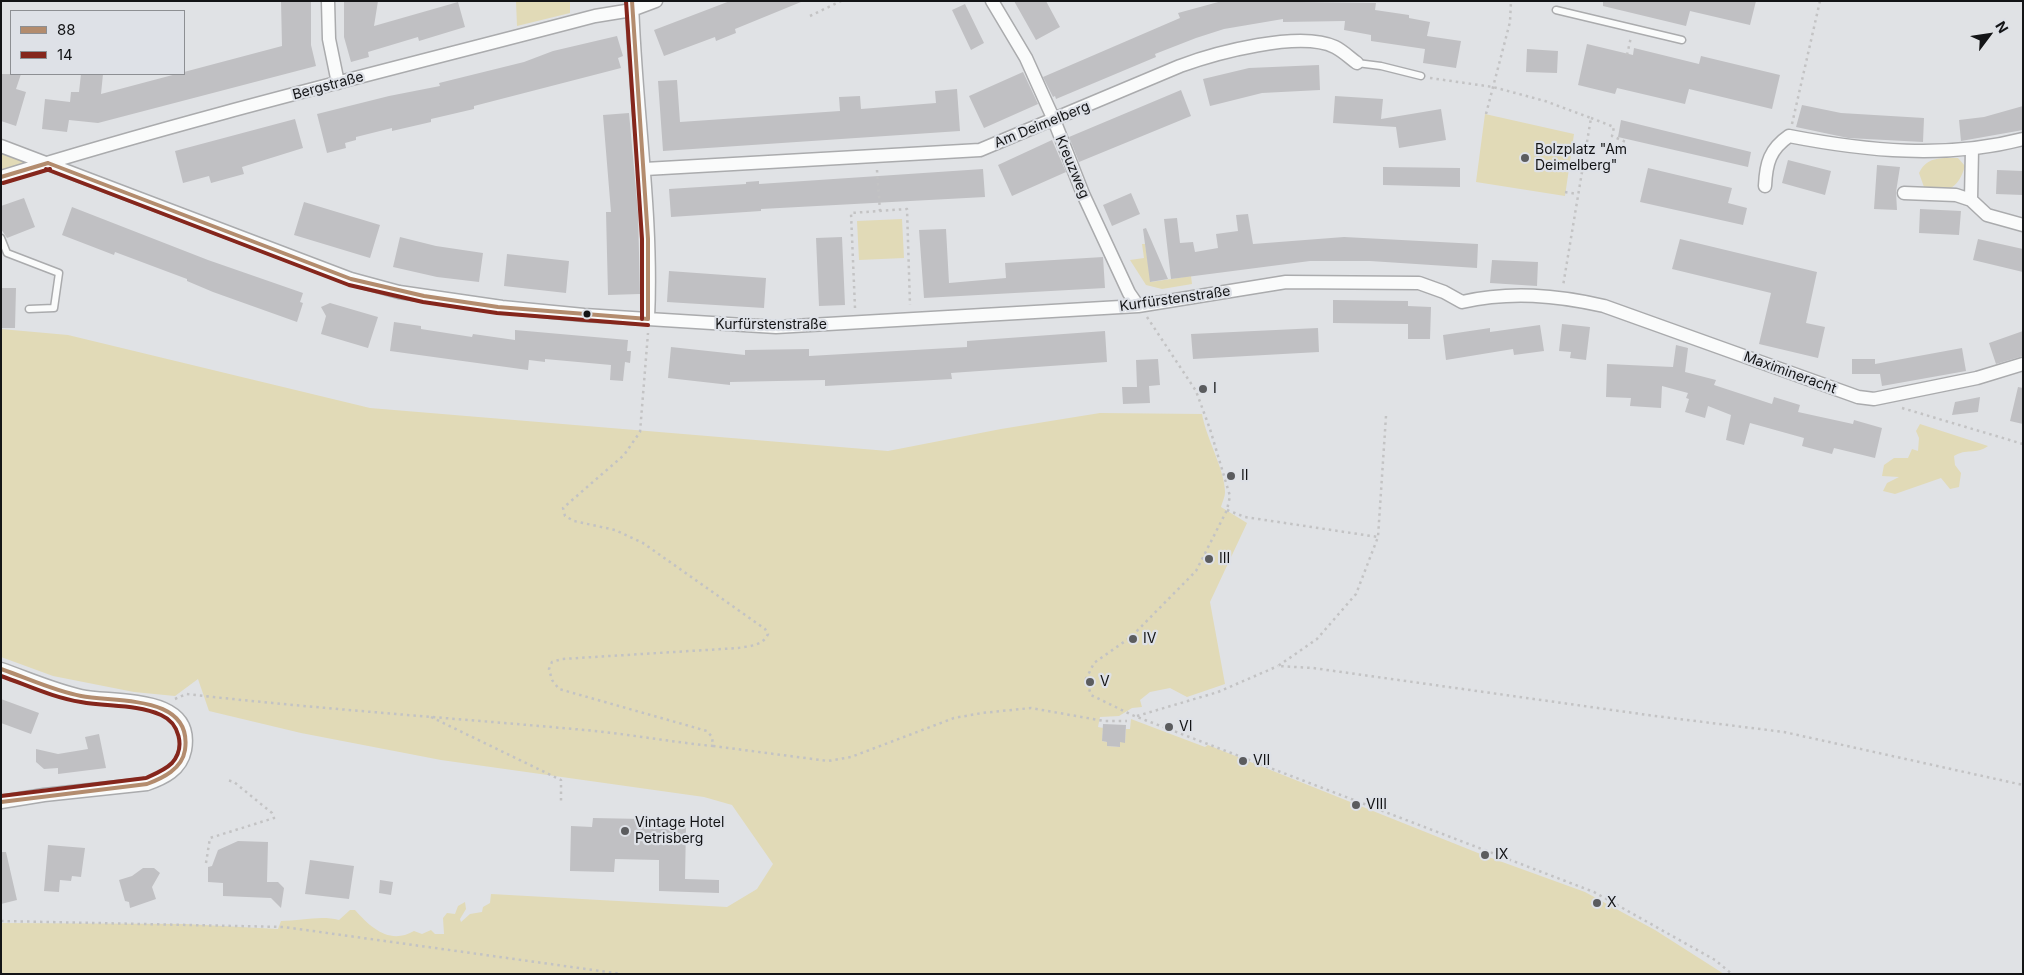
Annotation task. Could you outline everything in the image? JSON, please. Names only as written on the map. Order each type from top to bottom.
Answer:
[{"type":"street","points":[[328,1],[329,39],[338,83]]},
{"type":"street","name":"Bergstraße","points":[[1,177],[84,151],[656,1]]},
{"type":"street","name":"Kreuzweg","points":[[992,1],[1026,58],[1054,120],[1083,194],[1129,293],[1138,306]]},
{"type":"street","points":[[632,6],[645,169],[649,251],[648,324]]},
{"type":"street","name":"Am Deimelberg","points":[[645,169],[980,150],[1180,66],[1208,55],[1241,47],[1312,42],[1335,46],[1357,63]]},
{"type":"street","points":[[1765,186],[1766,173],[1773,149],[1789,136],[1835,145],[1886,150],[1972,149],[2023,139]]},
{"type":"street","name":"Kurfürstenstraße","points":[[1,146],[352,279],[399,292],[502,307],[648,324],[776,328],[1138,306],[1286,282],[1419,283],[1444,292],[1462,302],[1487,297],[1524,295],[1562,298]]},
{"type":"street","points":[[1970,200],[1972,149]]},
{"type":"street","points":[[1904,193],[1956,195],[1970,200],[1987,215],[2023,225]]},
{"type":"street","name":"Maximineracht","points":[[1562,298],[1604,306],[1642,318],[1858,397],[1874,399],[1978,378],[2023,364]]},
{"type":"street","points":[[1,668],[80,696],[143,702],[161,707],[175,717],[186,736],[183,757],[176,768],[167,775],[147,784],[52,794],[1,802]]},
{"type":"lane","points":[[1556,10],[1632,30],[1682,40]]},
{"type":"lane","name":"Am Deimelberg","points":[[1357,63],[1382,66],[1421,76]]},
{"type":"lane","points":[[1,238],[7,253],[59,273],[54,308],[29,309]]},
{"type":"path","points":[[810,16],[841,1]]},
{"type":"path","points":[[1486,114],[1510,22],[1511,1]]},
{"type":"path","points":[[1789,136],[1820,1]]},
{"type":"path","points":[[1627,55],[1632,30]]},
{"type":"path","points":[[1421,76],[1493,87],[1545,101],[1614,127],[1612,136],[1626,142]]},
{"type":"path","points":[[1562,298],[1577,194],[1591,118]]},
{"type":"path","points":[[877,163],[880,211]]},
{"type":"path","points":[[1565,192],[1577,194]]},
{"type":"path","points":[[855,316],[851,213],[907,209],[910,311]]},
{"type":"path","points":[[1138,306],[1186,374],[1204,408],[1230,496],[1227,510],[1196,571],[1131,637],[1094,663],[1086,678],[1090,695],[1137,716],[1594,892],[1714,960],[1732,974]]},
{"type":"path","points":[[648,324],[640,432],[624,455],[563,508],[565,516],[615,530],[643,543],[765,628],[768,634],[760,644],[738,648],[562,659],[552,662],[549,669],[552,680],[559,689],[707,731],[712,737],[713,746]]},
{"type":"path","points":[[1897,406],[2023,444]]},
{"type":"path","points":[[1137,716],[1218,692],[1278,666],[1316,639],[1356,594],[1378,537],[1386,416]]},
{"type":"path","points":[[1227,510],[1245,517],[1378,537]]},
{"type":"path","points":[[1278,666],[1313,668],[1655,716],[1784,732],[2023,785]]},
{"type":"path","points":[[161,707],[186,694],[280,705],[588,730],[650,740],[828,761],[850,757],[954,718],[982,713],[1031,708],[1104,722],[1128,721]]},
{"type":"path","points":[[430,717],[561,780],[561,803]]},
{"type":"path","points":[[206,863],[210,838],[274,818],[272,813],[234,782],[227,780]]},
{"type":"path","points":[[1,921],[284,927],[622,974]]},
{"type":"shaded area","points":[[516,1],[570,1],[570,13],[517,26]]},
{"type":"shaded area","name":"Bolzplatz \"Am Deimelberg\"","points":[[1485,114],[1574,134],[1565,196],[1476,182]]},
{"type":"shaded area","points":[[1,150],[35,161],[1,173]]},
{"type":"shaded area","points":[[1958,158],[1965,166],[1960,179],[1953,187],[1929,191],[1924,187],[1919,173],[1926,163],[1935,159]]},
{"type":"shaded area","points":[[902,219],[904,258],[859,260],[857,221]]},
{"type":"shaded area","points":[[1142,244],[1145,244],[1151,282],[1191,276],[1192,284],[1162,289],[1146,285],[1130,260],[1144,258]]},
{"type":"shaded area","points":[[1,329],[68,335],[370,408],[888,451],[1001,429],[1100,413],[1202,414],[1224,483],[1225,494],[1221,507],[1247,523],[1210,602],[1225,684],[1187,697],[1170,688],[1150,692],[1140,700],[1142,707],[1132,708],[1119,716],[1100,717],[1098,727],[1103,728],[1102,741],[1107,742],[1107,746],[1119,747],[1120,742],[1125,742],[1126,729],[1130,729],[1131,719],[1205,747],[1208,745],[1483,855],[1585,892],[1655,930],[1724,974],[1,974],[1,923],[185,924],[278,929],[281,921],[318,918],[339,920],[350,910],[355,910],[374,928],[389,935],[405,935],[414,931],[422,934],[431,930],[435,934],[444,934],[443,918],[447,913],[455,914],[458,906],[465,902],[466,909],[460,919],[461,922],[470,914],[482,912],[483,907],[490,903],[491,894],[727,907],[757,889],[773,864],[732,805],[704,797],[441,760],[301,733],[209,711],[198,679],[175,696],[134,692],[53,676],[1,657]]},
{"type":"shaded area","points":[[1920,424],[1988,446],[1984,449],[1963,452],[1954,456],[1955,465],[1961,473],[1959,487],[1950,489],[1941,478],[1895,494],[1883,491],[1887,483],[1899,477],[1882,476],[1884,465],[1894,458],[1908,458],[1912,449],[1918,451],[1919,438],[1916,431]]},
{"type":"building","points":[[281,1],[311,1],[311,45],[316,66],[98,123],[69,120],[67,132],[42,129],[45,99],[70,102],[71,92],[79,92],[81,75],[103,75],[101,94],[173,75],[185,75],[185,72],[282,46]]},
{"type":"building","points":[[344,1],[378,1],[374,26],[458,2],[465,27],[419,41],[418,37],[368,52],[369,57],[351,62],[344,37]]},
{"type":"building","points":[[730,1],[801,2],[735,29],[736,33],[716,41],[715,37],[664,56],[654,30]]},
{"type":"building","points":[[1014,1],[1046,1],[1060,27],[1036,40]]},
{"type":"building","points":[[1222,1],[1376,3],[1375,10],[1409,15],[1409,18],[1430,22],[1427,36],[1461,41],[1456,68],[1423,63],[1425,49],[1371,41],[1371,35],[1344,30],[1345,21],[1283,22],[1283,19],[1224,29],[1196,38],[1155,54],[1156,57],[1056,99],[1055,96],[1053,97],[1043,77],[1180,18],[1178,13]]},
{"type":"building","points":[[1603,1],[1756,1],[1750,25],[1690,11],[1686,26],[1603,6]]},
{"type":"building","points":[[965,4],[984,43],[971,50],[952,10]]},
{"type":"building","points":[[617,36],[623,56],[618,58],[621,68],[474,106],[474,109],[431,119],[431,122],[392,131],[392,128],[356,137],[356,140],[345,143],[346,148],[327,153],[317,114],[389,96],[440,86],[439,83],[524,62],[553,51]]},
{"type":"building","points":[[1587,44],[1633,55],[1634,48],[1699,64],[1701,56],[1780,75],[1772,109],[1689,89],[1685,104],[1617,88],[1615,94],[1578,85]]},
{"type":"building","points":[[1527,49],[1558,51],[1557,73],[1526,72]]},
{"type":"building","points":[[1319,65],[1320,90],[1262,93],[1210,106],[1203,79],[1249,68]]},
{"type":"building","points":[[1023,72],[1038,104],[984,128],[969,96]]},
{"type":"building","points":[[1,74],[21,75],[16,89],[26,92],[16,126],[1,121]]},
{"type":"building","points":[[677,80],[680,122],[840,111],[839,97],[860,96],[861,109],[936,103],[935,91],[957,89],[960,131],[663,151],[658,81]]},
{"type":"building","points":[[1181,90],[1191,116],[1079,162],[1069,137]]},
{"type":"building","points":[[1335,96],[1383,99],[1381,119],[1441,109],[1446,140],[1399,148],[1396,127],[1333,123]]},
{"type":"building","points":[[1802,105],[1841,113],[1924,118],[1923,142],[1848,138],[1796,127]]},
{"type":"building","points":[[2023,106],[2023,130],[1961,141],[1959,120],[1984,117]]},
{"type":"building","points":[[629,113],[638,212],[640,294],[608,295],[606,212],[611,212],[603,115]]},
{"type":"building","points":[[295,119],[303,148],[242,167],[244,174],[211,183],[209,176],[183,183],[175,151]]},
{"type":"building","points":[[1621,120],[1751,152],[1748,167],[1618,137]]},
{"type":"building","points":[[1052,140],[1066,172],[1012,196],[998,165]]},
{"type":"building","points":[[1788,160],[1831,171],[1825,195],[1782,183]]},
{"type":"building","points":[[1877,165],[1900,167],[1896,192],[1897,210],[1874,209]]},
{"type":"building","points":[[1383,167],[1460,168],[1460,187],[1383,185]]},
{"type":"building","points":[[1648,168],[1732,188],[1728,203],[1747,208],[1743,225],[1640,202]]},
{"type":"building","points":[[983,169],[985,197],[761,209],[761,211],[671,217],[669,189],[746,184],[746,182],[759,181],[759,184]]},
{"type":"building","points":[[1997,170],[2023,171],[2023,195],[1996,194]]},
{"type":"building","points":[[1131,193],[1140,214],[1112,226],[1103,205]]},
{"type":"building","points":[[24,198],[35,227],[7,238],[1,229],[1,206]]},
{"type":"building","points":[[304,202],[380,225],[370,258],[294,235]]},
{"type":"building","points":[[72,207],[208,260],[303,293],[300,302],[303,303],[297,322],[213,292],[187,281],[187,279],[115,252],[114,255],[62,235]]},
{"type":"building","points":[[1920,209],[1961,211],[1959,235],[1919,233]]},
{"type":"building","points":[[1248,214],[1253,244],[1344,237],[1478,244],[1477,268],[1370,261],[1310,261],[1171,279],[1164,219],[1177,218],[1180,243],[1193,242],[1195,252],[1218,248],[1216,234],[1238,231],[1236,215]]},
{"type":"building","points":[[1146,228],[1168,279],[1150,282],[1143,229]]},
{"type":"building","points":[[946,229],[949,283],[1006,278],[1005,263],[1103,257],[1105,288],[924,298],[919,230]]},
{"type":"building","points":[[400,237],[436,246],[483,253],[479,282],[437,277],[393,267]]},
{"type":"building","points":[[842,237],[845,305],[819,306],[816,238]]},
{"type":"building","points":[[1680,239],[1817,272],[1806,323],[1825,327],[1818,358],[1759,344],[1771,293],[1672,269]]},
{"type":"building","points":[[1978,239],[2023,249],[2023,272],[1973,260]]},
{"type":"building","points":[[507,254],[569,261],[566,293],[504,286]]},
{"type":"building","points":[[1492,260],[1538,262],[1537,286],[1490,283]]},
{"type":"building","points":[[669,271],[766,278],[764,308],[667,302]]},
{"type":"building","points":[[1,288],[16,288],[15,328],[1,328]]},
{"type":"building","points":[[1333,300],[1408,301],[1408,306],[1431,307],[1430,339],[1408,339],[1408,324],[1333,323]]},
{"type":"building","points":[[330,303],[378,317],[368,348],[321,334],[326,316],[321,307]]},
{"type":"building","points":[[394,322],[421,326],[421,329],[472,337],[473,334],[515,340],[515,330],[628,340],[627,351],[631,351],[630,363],[625,362],[623,381],[610,380],[611,365],[545,359],[545,362],[529,360],[528,370],[390,351]]},
{"type":"building","points":[[1562,324],[1590,327],[1586,360],[1570,358],[1571,352],[1559,351]]},
{"type":"building","points":[[1540,325],[1544,351],[1514,355],[1513,349],[1446,360],[1443,335],[1490,328],[1490,332]]},
{"type":"building","points":[[1318,328],[1319,352],[1193,359],[1191,334]]},
{"type":"building","points":[[1105,331],[1107,362],[951,373],[952,379],[825,386],[825,380],[730,382],[730,385],[668,378],[671,347],[745,355],[745,350],[809,349],[809,356],[967,347],[967,341]]},
{"type":"building","points":[[2023,331],[2023,356],[1996,364],[1989,343]]},
{"type":"building","points":[[1676,345],[1688,348],[1685,372],[1716,380],[1714,385],[1772,404],[1774,397],[1800,405],[1798,412],[1853,424],[1854,420],[1882,428],[1875,458],[1834,448],[1832,454],[1802,446],[1804,438],[1750,423],[1744,445],[1726,440],[1731,415],[1708,406],[1705,418],[1685,412],[1689,399],[1686,398],[1688,393],[1662,386],[1661,408],[1630,406],[1631,398],[1606,397],[1607,364],[1673,367]]},
{"type":"building","points":[[1962,348],[1966,371],[1882,386],[1880,374],[1852,374],[1852,359],[1875,359],[1875,364]]},
{"type":"building","points":[[1158,359],[1160,385],[1149,386],[1150,403],[1123,404],[1122,387],[1137,387],[1136,360]]},
{"type":"building","points":[[2018,387],[2023,388],[2023,424],[2010,421]]},
{"type":"building","points":[[1980,397],[1978,412],[1952,415],[1955,402]]},
{"type":"building","points":[[1,699],[39,713],[31,734],[1,723]]},
{"type":"building","points":[[1103,724],[1126,725],[1125,743],[1120,742],[1120,747],[1107,746],[1107,742],[1102,741]]},
{"type":"building","points":[[99,734],[106,768],[58,774],[58,768],[44,769],[36,762],[36,749],[58,754],[88,749],[85,737]]},
{"type":"building","points":[[593,818],[644,819],[644,826],[686,826],[685,879],[719,880],[719,893],[659,891],[659,860],[615,859],[614,872],[570,871],[571,826],[592,827]]},
{"type":"building","points":[[238,841],[268,842],[267,882],[278,882],[284,888],[281,908],[271,898],[223,896],[223,883],[208,882],[208,867],[212,866],[218,850]]},
{"type":"building","points":[[48,845],[85,848],[81,877],[72,876],[71,881],[60,880],[59,892],[44,891]]},
{"type":"building","points":[[1,852],[6,852],[17,900],[1,904]]},
{"type":"building","points":[[310,860],[354,866],[349,899],[305,894]]},
{"type":"building","points":[[143,868],[154,868],[160,873],[152,887],[156,899],[130,908],[129,902],[125,901],[119,880],[132,876]]},
{"type":"building","points":[[380,880],[393,882],[391,895],[379,893]]},
{"type":"transit line","name":"14","points":[[626,1],[642,239],[642,319]]},
{"type":"transit line","name":"88","points":[[632,1],[648,239],[648,319]]},
{"type":"transit line","name":"88","points":[[48,163],[351,279],[424,296],[498,307],[648,319]]},
{"type":"transit line","name":"88","points":[[1,177],[48,163]]},
{"type":"transit line","name":"14","points":[[46,169],[349,285],[423,302],[497,313],[648,325]]},
{"type":"transit line","name":"14","points":[[3,183],[50,169]]},
{"type":"transit line","name":"88","points":[[1,669],[71,694],[131,701],[165,710],[177,719],[184,732],[185,750],[176,768],[165,776],[147,784],[1,802]]},
{"type":"transit line","name":"14","points":[[1,676],[71,700],[151,711],[161,715],[172,724],[176,729],[179,743],[179,750],[172,763],[163,770],[146,778],[1,796]]},
{"type":"place","name":"Bolzplatz \"Am Deimelberg\"","points":[[1525,158]]},
{"type":"place","name":"I","points":[[1203,389]]},
{"type":"place","name":"II","points":[[1231,476]]},
{"type":"place","name":"III","points":[[1209,559]]},
{"type":"place","name":"IV","points":[[1133,639]]},
{"type":"place","name":"V","points":[[1090,682]]},
{"type":"place","name":"VI","points":[[1169,727]]},
{"type":"place","name":"VII","points":[[1243,761]]},
{"type":"place","name":"VIII","points":[[1356,805]]},
{"type":"place","name":"Vintage Hotel Petrisberg","points":[[625,831]]},
{"type":"place","name":"IX","points":[[1485,855]]},
{"type":"place","name":"X","points":[[1597,903]]}]
